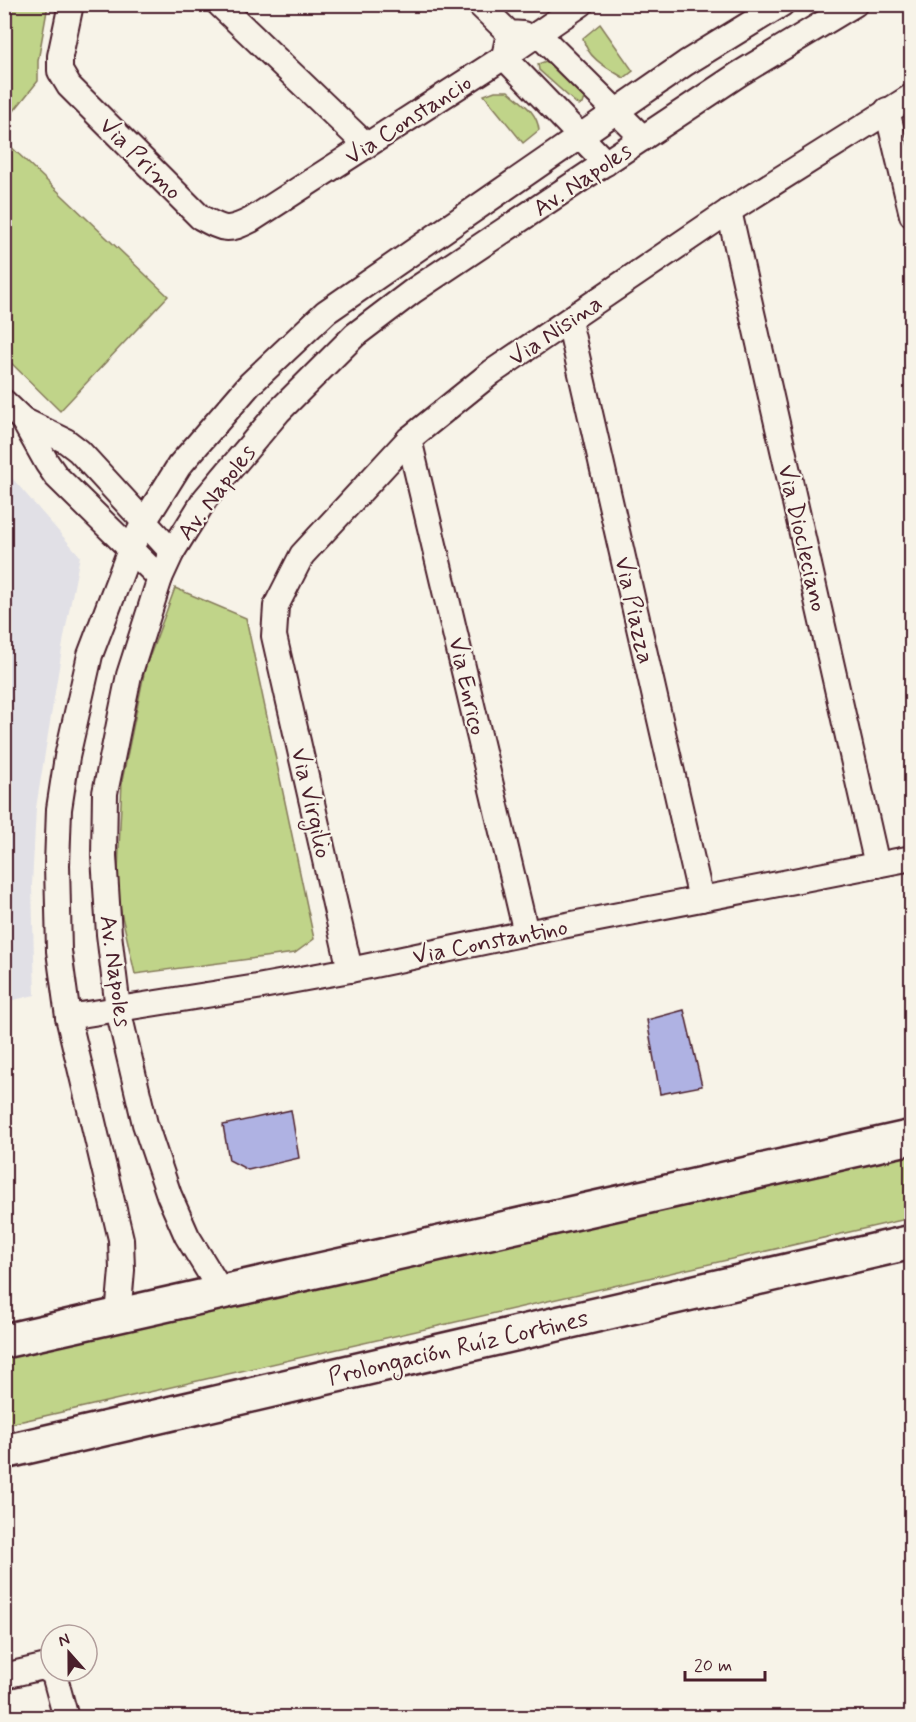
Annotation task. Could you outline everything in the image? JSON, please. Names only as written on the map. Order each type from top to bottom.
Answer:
[{"type":"main road","points":[[4,1341],[912,1137]]},
{"type":"main road","name":"Prolongación Ruíz Cortines","points":[[4,1452],[912,1242]]},
{"type":"street","name":"Via Primo","points":[[71,4],[60,56],[60,71],[69,86],[200,217],[215,225],[232,229]]},
{"type":"street","points":[[219,4],[366,145]]},
{"type":"street","points":[[479,4],[509,33],[538,34],[643,138]]},
{"type":"street","name":"Via Constancio","points":[[232,229],[251,220],[582,4]]},
{"type":"street","name":"Av. Napoles","points":[[118,1316],[122,1270],[121,1239],[68,1017],[59,951],[57,865],[59,809],[67,757],[90,655],[130,550],[144,522],[179,466],[250,384],[326,312],[686,63],[782,4]]},
{"type":"street","name":"Av. Napoles","points":[[222,1293],[187,1236],[169,1195],[145,1124],[118,1009],[108,934],[104,856],[105,793],[129,675],[160,578],[172,552],[205,500],[272,420],[355,335],[412,291],[739,74],[855,4]]},
{"type":"street","points":[[509,33],[504,57],[606,163]]},
{"type":"street","name":"Via Nisina","points":[[274,636],[276,606],[302,555],[409,439],[492,372],[729,211],[912,96]]},
{"type":"street","points":[[887,110],[912,215]]},
{"type":"street","name":"Via Diocleciano","points":[[729,211],[877,865]]},
{"type":"street","name":"Via Piazza","points":[[569,321],[701,899]]},
{"type":"street","points":[[4,402],[23,420],[56,476],[160,578]]},
{"type":"street","points":[[23,420],[66,441],[79,451],[172,552]]},
{"type":"street","name":"Via Enrico","points":[[409,439],[526,933]]},
{"type":"street","name":"Via Virgilio","points":[[274,636],[350,970]]},
{"type":"street","name":"Via Constantino","points":[[68,1017],[350,970],[526,933],[912,858]]},
{"type":"street","points":[[4,1676],[43,1667],[54,1674],[66,1718]]},
{"type":"shaded area","points":[[5,470],[80,556],[64,637],[36,808],[32,885],[35,995],[5,1002]]},
{"type":"green space","points":[[5,4],[48,5],[38,61],[38,81],[5,122]]},
{"type":"green space","points":[[600,24],[633,71],[624,78],[593,57],[585,45],[583,38]]},
{"type":"green space","points":[[546,61],[584,98],[582,104],[578,105],[539,70],[538,64]]},
{"type":"green space","points":[[495,91],[508,91],[528,108],[538,123],[539,130],[523,143],[484,95]]},
{"type":"green space","points":[[5,141],[168,296],[60,411],[5,357]]},
{"type":"green space","points":[[175,588],[246,618],[314,939],[295,953],[135,974],[117,894],[122,781],[145,669]]},
{"type":"green space","points":[[911,1147],[911,1218],[5,1425],[4,1354]]},
{"type":"building","points":[[684,1010],[702,1086],[660,1094],[647,1020]]},
{"type":"building","points":[[291,1110],[299,1158],[248,1170],[229,1160],[223,1125]]}]
